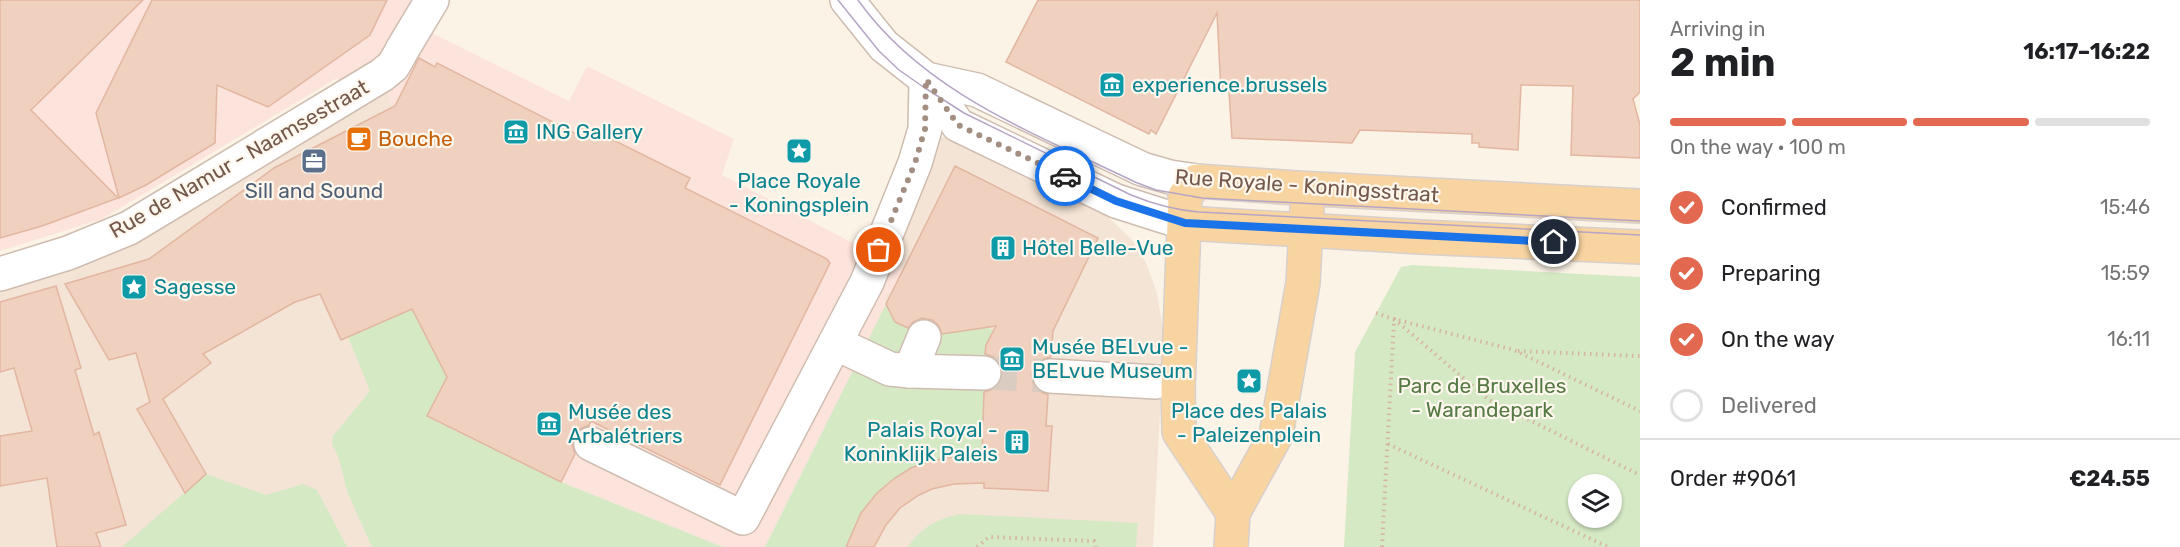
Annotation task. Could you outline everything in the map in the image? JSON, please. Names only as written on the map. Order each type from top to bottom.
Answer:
[{"type":"main road","name":"Rue Royale - Koningsstraat","points":[[1197,181],[1640,206]]},
{"type":"main road","points":[[1197,181],[1185,196],[1178,390],[1179,432],[1233,513]]},
{"type":"main road","points":[[1231,547],[1233,513],[1276,435],[1303,282],[1307,204],[1297,188]]},
{"type":"main road","name":"Rue Royale - Koningsstraat","points":[[1185,223],[1640,247]]},
{"type":"street","name":"Rue de Namur - Naamsestraat","points":[[0,274],[68,253],[129,228],[382,75],[393,66],[432,0]]},
{"type":"street","points":[[591,444],[743,518],[867,282],[915,163],[925,129],[926,79],[884,46],[847,0]]},
{"type":"street","name":"Rue Royale - Koningsstraat","points":[[926,79],[977,90],[1142,169],[1170,177],[1197,181]]},
{"type":"street","name":"Rue Royale - Koningsstraat","points":[[926,79],[958,125],[1116,201],[1185,223]]},
{"type":"street","points":[[910,370],[924,337]]},
{"type":"street","points":[[835,343],[890,369],[984,373]]},
{"type":"street","points":[[1050,376],[1156,382]]},
{"type":"path","points":[[1376,313],[1514,350],[1640,411]]},
{"type":"path","points":[[1382,547],[1394,319]]},
{"type":"path","points":[[1394,319],[1489,400],[1640,475]]},
{"type":"path","points":[[1514,350],[1640,356]]},
{"type":"path","points":[[1388,444],[1608,547]]},
{"type":"path","points":[[977,547],[989,537],[1094,541],[1096,547]]},
{"type":"path","points":[[1037,547],[1038,540]]},
{"type":"shaded area","points":[[0,0],[416,0],[394,43],[343,86],[337,78],[102,219],[0,251]]},
{"type":"shaded area","points":[[426,30],[569,101],[586,68],[589,67],[734,139],[722,175],[903,269],[891,294],[888,293],[884,301],[886,304],[765,547],[723,547],[561,482],[427,416],[393,109],[386,88]]},
{"type":"shaded area","points":[[386,88],[456,360],[427,417],[561,482],[723,547],[0,547],[0,287]]},
{"type":"shaded area","points":[[947,134],[1100,209],[1132,240],[1146,263],[1157,293],[1164,336],[1153,547],[765,547],[861,373],[886,304],[884,301],[888,292],[890,293],[881,256],[940,139]]},
{"type":"green space","name":"Parc de Bruxelles - Warandepark","points":[[1412,265],[1640,277],[1640,547],[1344,547],[1355,352],[1401,267]]},
{"type":"green space","points":[[429,301],[456,360],[427,417],[561,482],[723,547],[372,547],[348,494],[339,459],[332,444],[333,436],[370,391],[348,337]]},
{"type":"green space","points":[[886,304],[906,328],[920,334],[951,332],[960,317],[993,330],[999,330],[989,348],[989,357],[986,357],[984,389],[987,389],[986,419],[983,419],[982,457],[958,457],[936,461],[915,467],[897,477],[881,490],[868,506],[856,525],[847,547],[765,547]]},
{"type":"green space","points":[[206,474],[266,495],[303,484],[317,490],[347,547],[122,547]]},
{"type":"green space","points":[[961,514],[1138,523],[1136,547],[908,547],[931,524]]},
{"type":"building","points":[[0,0],[143,0],[31,110],[118,198],[42,226],[0,238]]},
{"type":"building","points":[[152,0],[387,0],[370,35],[268,107],[217,85],[215,143],[146,185],[119,198],[96,113]]},
{"type":"building","points":[[1038,0],[1640,0],[1640,92],[1633,99],[1640,125],[1640,158],[1571,155],[1573,86],[1521,85],[1518,150],[1479,147],[1479,143],[1472,143],[1472,134],[1360,130],[1352,143],[1232,138],[1229,92],[1221,92],[1217,13],[1156,134],[1151,130],[1149,134],[1006,62]]},
{"type":"building","points":[[419,58],[435,67],[437,63],[578,135],[583,125],[690,178],[685,188],[827,259],[830,263],[720,485],[591,421],[589,425],[574,435],[572,445],[575,454],[561,482],[427,416],[447,377],[412,309],[341,340],[320,294],[295,302],[203,354],[211,363],[163,399],[206,474],[185,493],[137,409],[150,402],[136,353],[109,360],[65,284],[149,259],[274,168],[395,106]]},
{"type":"building","points":[[955,166],[1098,238],[1053,331],[1051,357],[1035,365],[1031,374],[1034,385],[1039,391],[1048,395],[1046,426],[1052,426],[1048,491],[984,488],[984,483],[954,484],[932,489],[900,508],[886,525],[874,547],[846,547],[861,513],[877,493],[895,478],[911,468],[928,462],[982,454],[984,392],[1000,383],[1003,374],[1000,364],[994,357],[985,354],[986,345],[996,326],[942,334],[938,325],[932,320],[922,318],[913,322],[908,328],[895,322],[886,304]]},
{"type":"building","points":[[56,286],[81,368],[75,370],[94,435],[99,432],[126,525],[96,533],[101,547],[57,547],[47,478],[0,486],[0,436],[32,431],[14,368],[0,372],[0,302]]},
{"type":"tunnel","points":[[984,373],[1050,376]]},
{"type":"tram line","points":[[838,0],[879,51],[899,70],[964,113],[1131,195],[1156,204],[1199,212],[1640,235]]},
{"type":"tram line","points":[[858,0],[885,33],[915,61],[949,86],[1021,128],[1156,190],[1202,198],[1640,221]]},
{"type":"way so far","points":[[879,250],[915,163],[925,129],[926,79],[958,125],[1065,176]]},
{"type":"place","name":"experience.brussels","points":[[1112,85]]},
{"type":"place","name":"ING Gallery","points":[[516,132]]},
{"type":"place","name":"Bouche","points":[[359,139]]},
{"type":"place","name":"Place Royale - Koningsplein","points":[[799,151]]},
{"type":"place","name":"Sill and Sound","points":[[314,161]]},
{"type":"place","name":"Hôtel Belle-Vue","points":[[1003,248]]},
{"type":"place","name":"Sagesse","points":[[134,287]]},
{"type":"place","name":"Musée BELvue - BELvue Museum","points":[[1012,359]]},
{"type":"place","name":"Place des Palais - Paleizenplein","points":[[1249,381]]},
{"type":"place","name":"Musée des Arbalétriers","points":[[549,424]]},
{"type":"place","name":"Palais Royal - Koninklijk Paleis","points":[[1017,442]]},
{"type":"route","points":[[1065,176],[1116,201],[1185,223],[1420,237],[1554,242]]}]
